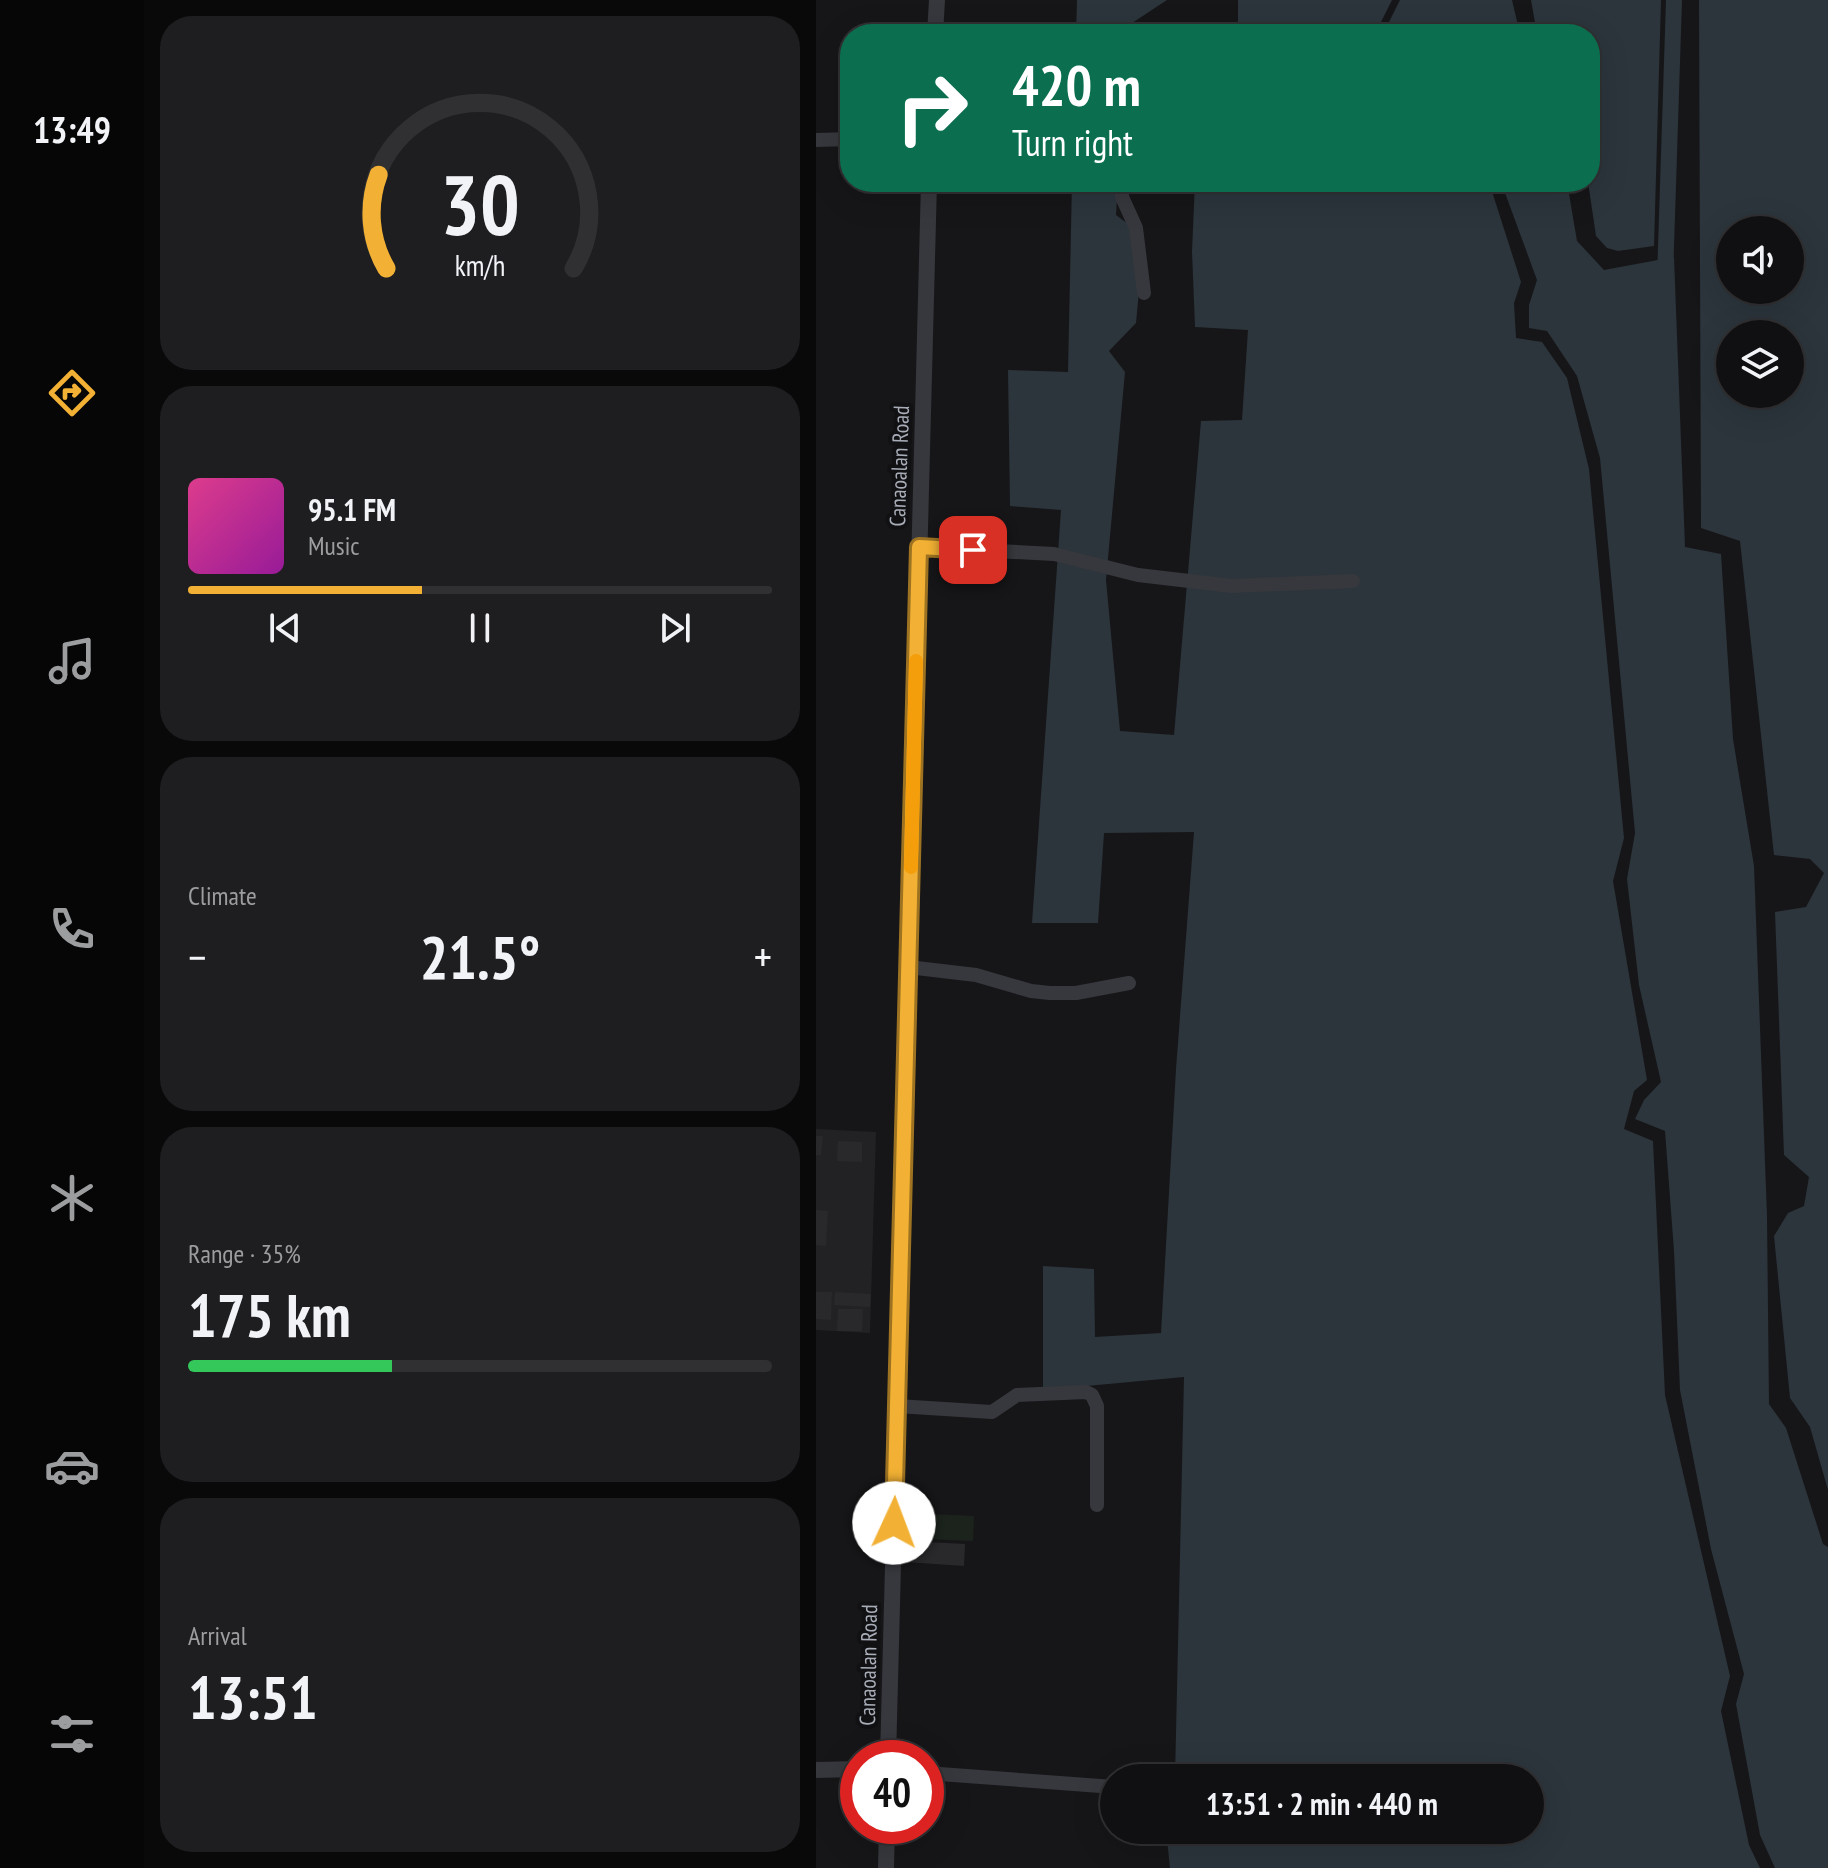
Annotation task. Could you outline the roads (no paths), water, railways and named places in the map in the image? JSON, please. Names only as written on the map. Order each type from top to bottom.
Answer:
[{"type":"street","points":[[936,24],[937,0]]},
{"type":"street","points":[[816,140],[840,139]]},
{"type":"street","name":"Canaoalan Road","points":[[888,1740],[929,192]]},
{"type":"street","points":[[1122,192],[1136,228],[1144,293]]},
{"type":"street","points":[[919,547],[1054,554],[1138,575],[1232,586],[1353,581]]},
{"type":"street","points":[[908,967],[976,975],[1031,991],[1050,993],[1076,993],[1129,983]]},
{"type":"street","points":[[897,1406],[992,1412],[1017,1395],[1086,1392],[1092,1395],[1097,1406],[1097,1505]]},
{"type":"street","points":[[816,1770],[840,1769]]},
{"type":"street","points":[[944,1774],[1100,1786]]},
{"type":"street","points":[[886,1868],[887,1844]]},
{"type":"waterway","points":[[1665,278],[1674,0]]}]
